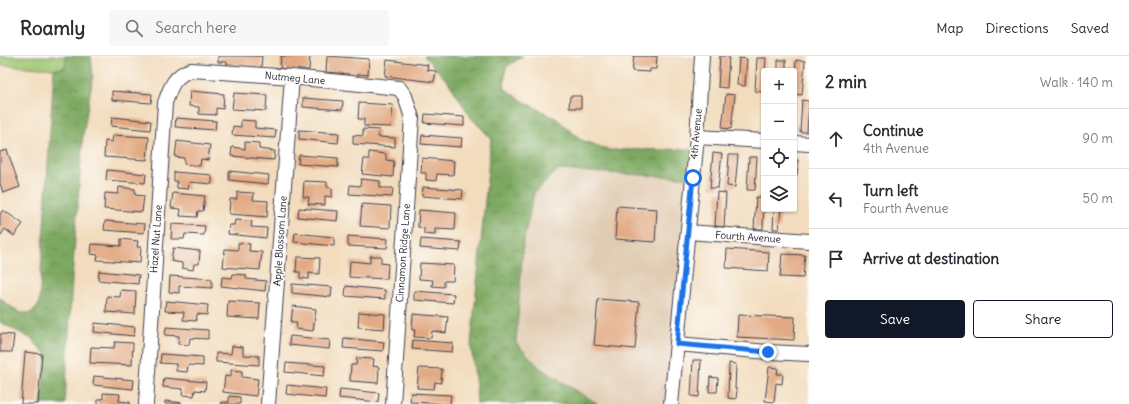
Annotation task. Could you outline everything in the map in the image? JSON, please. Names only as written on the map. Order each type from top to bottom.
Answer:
[{"type":"street","name":"4th Avenue","points":[[671,404],[697,138],[702,56]]},
{"type":"street","name":"Nutmeg Lane","points":[[178,78],[183,72],[191,70],[292,77],[399,88],[405,96],[407,102]]},
{"type":"street","name":"Apple Blossom Lane","points":[[268,404],[292,77]]},
{"type":"street","name":"Hazel Nut Lane","points":[[146,404],[165,103],[171,86],[178,78]]},
{"type":"street","name":"Cinnamon Ridge Lane","points":[[393,404],[412,118],[407,102]]},
{"type":"street","points":[[697,138],[761,141]]},
{"type":"street","points":[[797,143],[809,144]]},
{"type":"street","name":"Fourth Avenue","points":[[688,232],[809,241]]},
{"type":"street","points":[[677,344],[809,354]]},
{"type":"shaded area","points":[[558,170],[693,178],[671,404],[598,404],[540,368],[516,343],[523,244],[534,193]]},
{"type":"green space","points":[[0,56],[66,56],[65,68],[54,69],[0,65]]},
{"type":"green space","points":[[66,56],[91,56],[93,76],[83,135],[72,279],[65,404],[41,404],[46,354],[30,338],[0,322],[0,297],[7,304],[21,313],[31,313],[39,304],[54,69],[65,68]]},
{"type":"green space","points":[[424,56],[523,56],[506,67],[504,88],[523,101],[557,119],[581,140],[610,150],[695,149],[693,178],[558,170],[534,193],[523,244],[516,343],[540,368],[598,404],[477,404],[471,345],[491,138],[472,119],[449,83]]},
{"type":"building","points":[[218,56],[262,56],[261,68],[227,66],[227,62],[218,62]]},
{"type":"building","points":[[281,56],[310,56],[309,70],[296,70],[296,74],[287,73],[287,69],[280,68]]},
{"type":"building","points":[[327,56],[369,59],[368,75],[358,74],[358,78],[349,77],[349,74],[326,72]]},
{"type":"building","points":[[634,56],[657,56],[656,69],[650,69],[650,72],[632,71]]},
{"type":"building","points":[[720,56],[729,56],[727,88],[718,87]]},
{"type":"building","points":[[739,58],[747,59],[745,86],[737,85]]},
{"type":"building","points":[[757,58],[766,58],[765,68],[761,68],[761,92],[755,91]]},
{"type":"building","points":[[387,60],[428,65],[427,70],[436,71],[434,82],[385,76]]},
{"type":"building","points":[[778,60],[786,60],[786,68],[778,68]]},
{"type":"building","points":[[796,60],[805,61],[802,95],[797,94],[797,68],[796,68]]},
{"type":"building","points":[[112,91],[152,94],[151,103],[112,100]]},
{"type":"building","points":[[190,91],[224,94],[223,109],[216,108],[216,115],[199,114],[199,107],[189,106]]},
{"type":"building","points":[[234,93],[267,95],[266,111],[232,109]]},
{"type":"building","points":[[726,94],[735,95],[731,129],[722,128]]},
{"type":"building","points":[[570,96],[581,96],[581,108],[569,108]]},
{"type":"building","points":[[303,98],[343,101],[342,110],[303,107]]},
{"type":"building","points":[[802,100],[809,101],[807,132],[800,132]]},
{"type":"building","points":[[359,103],[393,105],[391,127],[364,126],[364,119],[358,119]]},
{"type":"building","points":[[425,114],[464,117],[464,126],[424,123]]},
{"type":"building","points":[[112,117],[151,121],[150,130],[111,126]]},
{"type":"building","points":[[176,118],[216,121],[215,130],[175,127]]},
{"type":"building","points":[[241,120],[255,121],[255,128],[276,130],[275,138],[232,135],[233,126],[241,127]]},
{"type":"building","points":[[363,129],[379,130],[378,137],[395,138],[395,147],[353,144],[353,135],[363,136]]},
{"type":"building","points":[[299,130],[339,133],[338,143],[299,139]]},
{"type":"building","points":[[113,135],[149,137],[147,160],[104,157],[105,141],[112,142]]},
{"type":"building","points":[[422,135],[462,138],[461,147],[421,144]]},
{"type":"building","points":[[177,141],[210,145],[208,160],[201,159],[200,166],[184,164],[184,158],[175,157]]},
{"type":"building","points":[[245,142],[259,143],[259,149],[275,151],[274,160],[231,156],[232,147],[245,149]]},
{"type":"building","points":[[7,150],[20,187],[3,193],[0,183],[0,152]]},
{"type":"building","points":[[369,152],[386,154],[386,160],[394,161],[393,177],[362,174],[364,159],[369,159]]},
{"type":"building","points":[[713,153],[722,154],[718,188],[710,188]]},
{"type":"building","points":[[299,155],[338,158],[338,167],[298,164]]},
{"type":"building","points":[[729,155],[738,155],[735,187],[727,186]]},
{"type":"building","points":[[749,157],[757,157],[755,190],[747,190]]},
{"type":"building","points":[[422,158],[454,161],[453,175],[437,174],[436,181],[426,180],[426,173],[421,173]]},
{"type":"building","points":[[107,170],[146,174],[145,183],[106,180]]},
{"type":"building","points":[[229,171],[269,175],[268,184],[229,180]]},
{"type":"building","points":[[174,172],[212,175],[212,184],[189,182],[188,189],[177,188],[177,181],[174,181]]},
{"type":"building","points":[[361,179],[380,181],[380,188],[393,188],[392,197],[349,194],[350,185],[360,186]]},
{"type":"building","points":[[304,181],[327,182],[327,187],[332,188],[332,197],[325,196],[325,205],[308,204],[309,197],[303,197]]},
{"type":"building","points":[[119,187],[135,189],[135,195],[144,196],[142,212],[104,209],[105,193],[118,194]]},
{"type":"building","points":[[423,187],[463,190],[462,199],[422,196]]},
{"type":"building","points":[[237,192],[254,193],[253,200],[268,201],[267,217],[229,214],[230,199],[237,199]]},
{"type":"building","points":[[717,192],[726,193],[724,227],[715,226]]},
{"type":"building","points":[[173,193],[205,196],[203,211],[198,211],[197,217],[180,216],[181,209],[171,208]]},
{"type":"building","points":[[756,197],[761,198],[761,212],[764,212],[763,229],[754,229]]},
{"type":"building","points":[[362,204],[391,206],[390,228],[360,226]]},
{"type":"building","points":[[617,206],[657,209],[655,242],[615,239]]},
{"type":"building","points":[[299,208],[338,211],[337,221],[298,217]]},
{"type":"building","points":[[3,210],[23,224],[14,236],[5,229],[0,236],[0,214]]},
{"type":"building","points":[[419,210],[456,213],[455,230],[435,229],[435,235],[424,234],[424,228],[418,227]]},
{"type":"building","points":[[774,212],[781,212],[779,229],[773,229]]},
{"type":"building","points":[[235,220],[252,221],[251,227],[267,228],[266,238],[228,234],[229,225],[234,225]]},
{"type":"building","points":[[105,221],[145,224],[144,233],[104,230]]},
{"type":"building","points":[[172,224],[205,226],[204,235],[185,234],[184,239],[171,239]]},
{"type":"building","points":[[295,233],[334,237],[334,246],[294,242]]},
{"type":"building","points":[[348,236],[388,239],[387,248],[348,246]]},
{"type":"building","points":[[121,239],[138,241],[137,247],[141,247],[140,263],[97,260],[98,255],[91,254],[92,244],[121,246]]},
{"type":"building","points":[[421,239],[461,242],[460,251],[420,248]]},
{"type":"building","points":[[238,243],[250,244],[249,251],[262,252],[260,270],[223,267],[225,249],[238,250]]},
{"type":"building","points":[[173,248],[200,251],[199,264],[194,264],[193,270],[182,268],[182,263],[171,261]]},
{"type":"building","points":[[727,249],[769,252],[768,271],[726,268]]},
{"type":"building","points":[[782,254],[805,255],[803,278],[780,277]]},
{"type":"building","points":[[370,256],[381,256],[381,263],[388,264],[387,279],[349,277],[350,261],[370,263]]},
{"type":"building","points":[[297,257],[320,258],[319,274],[309,273],[309,279],[300,278],[300,272],[296,272]]},
{"type":"building","points":[[420,263],[454,265],[453,281],[444,281],[444,287],[432,286],[433,280],[419,279]]},
{"type":"building","points":[[99,271],[139,275],[138,284],[98,280]]},
{"type":"building","points":[[233,274],[246,275],[246,279],[266,281],[265,291],[221,286],[222,277],[232,278]]},
{"type":"building","points":[[170,276],[212,279],[212,288],[179,286],[179,293],[169,292]]},
{"type":"building","points":[[292,284],[332,287],[331,297],[292,293]]},
{"type":"building","points":[[346,286],[385,290],[385,299],[345,296]]},
{"type":"building","points":[[121,290],[136,291],[135,314],[106,312],[107,296],[120,297]]},
{"type":"building","points":[[414,291],[454,294],[453,303],[414,300]]},
{"type":"building","points":[[598,299],[639,302],[635,349],[594,345]]},
{"type":"building","points":[[166,301],[208,305],[207,315],[197,314],[196,321],[183,320],[184,312],[165,311]]},
{"type":"building","points":[[228,301],[260,303],[259,319],[227,317]]},
{"type":"building","points":[[293,306],[316,309],[313,331],[296,329],[297,322],[291,322]]},
{"type":"building","points":[[359,312],[385,314],[384,329],[358,327]]},
{"type":"building","points":[[413,314],[448,317],[446,333],[432,331],[431,338],[414,337],[415,330],[412,330]]},
{"type":"building","points":[[738,315],[795,317],[794,340],[737,337]]},
{"type":"building","points":[[95,323],[135,327],[134,336],[94,332]]},
{"type":"building","points":[[166,327],[208,330],[208,339],[190,338],[189,345],[178,344],[179,336],[165,335]]},
{"type":"building","points":[[0,334],[14,335],[12,352],[0,352]]},
{"type":"building","points":[[290,336],[330,340],[329,349],[289,345]]},
{"type":"building","points":[[344,338],[384,342],[383,351],[343,348]]},
{"type":"building","points":[[413,340],[453,343],[452,352],[412,349]]},
{"type":"building","points":[[115,342],[133,343],[132,365],[90,363],[91,347],[114,348]]},
{"type":"building","points":[[232,346],[243,347],[243,355],[259,356],[259,365],[216,362],[216,353],[231,354]]},
{"type":"building","points":[[25,352],[42,354],[38,404],[21,404]]},
{"type":"building","points":[[161,354],[203,357],[203,366],[188,365],[187,372],[176,371],[176,364],[160,363]]},
{"type":"building","points":[[357,358],[374,359],[373,366],[379,367],[378,383],[350,381],[351,365],[356,365]]},
{"type":"building","points":[[693,360],[701,360],[699,397],[691,396]]},
{"type":"building","points":[[286,363],[325,366],[324,376],[285,372]]},
{"type":"building","points":[[729,363],[736,364],[736,399],[728,398]]},
{"type":"building","points":[[769,367],[778,368],[777,374],[783,374],[782,384],[776,383],[774,402],[765,401]]},
{"type":"building","points":[[419,368],[442,369],[441,383],[435,382],[434,389],[417,388]]},
{"type":"building","points":[[231,370],[242,371],[242,377],[258,379],[256,396],[223,392],[225,376],[231,377]]},
{"type":"building","points":[[94,376],[134,380],[133,389],[93,385]]},
{"type":"building","points":[[710,377],[718,378],[717,392],[709,392]]},
{"type":"building","points":[[164,378],[206,382],[205,391],[195,390],[194,396],[182,395],[183,389],[163,387]]},
{"type":"building","points":[[287,385],[326,389],[325,398],[286,394]]},
{"type":"building","points":[[340,389],[379,393],[378,402],[339,398]]},
{"type":"building","points":[[103,393],[120,394],[119,401],[130,402],[130,404],[98,404],[98,399],[103,399]]},
{"type":"building","points":[[411,393],[451,395],[450,404],[410,402]]},
{"type":"building","points":[[229,396],[240,397],[240,404],[221,404],[221,402],[229,402]]},
{"type":"building","points":[[165,401],[182,403],[182,404],[165,404]]},
{"type":"route","points":[[693,178],[677,344],[768,352]]}]
